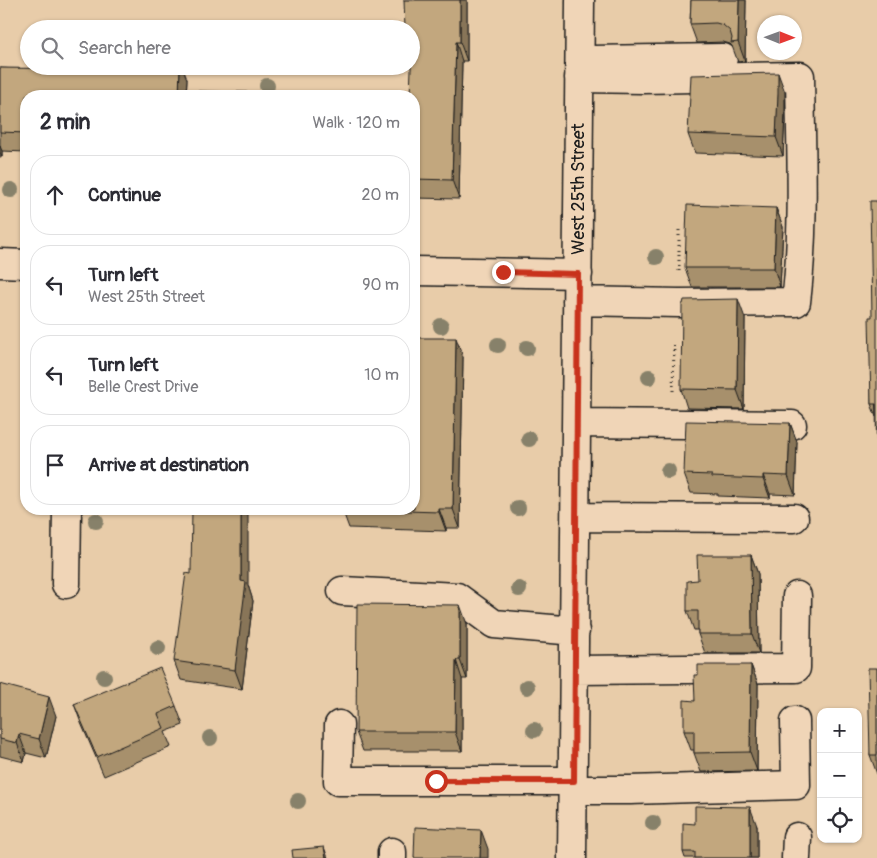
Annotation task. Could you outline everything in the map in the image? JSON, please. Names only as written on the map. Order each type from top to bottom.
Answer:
[{"type":"street","name":"West 25th Street","points":[[572,858],[580,0]]},
{"type":"street","points":[[579,69],[752,58]]},
{"type":"street","points":[[578,301],[679,303],[796,302],[802,195],[800,76],[643,79],[579,69]]},
{"type":"street","points":[[0,263],[20,264]]},
{"type":"street","points":[[420,271],[578,274]]},
{"type":"street","points":[[576,423],[792,425]]},
{"type":"street","points":[[66,584],[67,515]]},
{"type":"street","points":[[576,517],[794,518]]},
{"type":"street","points":[[342,591],[457,597],[494,624],[575,631]]},
{"type":"street","points":[[574,670],[796,668],[797,596]]},
{"type":"street","points":[[339,725],[338,781],[573,785],[630,790],[796,785],[795,721]]},
{"type":"path","points":[[679,226],[679,272]]},
{"type":"path","points":[[673,399],[674,344]]},
{"type":"building","points":[[404,0],[460,0],[460,42],[456,42],[452,180],[420,179],[420,90],[410,90],[411,75],[420,75],[420,20],[405,20]]},
{"type":"building","points":[[691,0],[739,0],[738,42],[731,43],[730,31],[723,25],[716,23],[690,24]]},
{"type":"building","points":[[0,68],[20,68],[20,75],[180,75],[179,90],[20,90],[20,133],[0,132]]},
{"type":"building","points":[[778,73],[776,137],[688,134],[691,75]]},
{"type":"building","points":[[870,201],[877,201],[877,481],[876,404],[871,404],[869,317],[872,317]]},
{"type":"building","points":[[687,205],[776,208],[774,268],[685,268]]},
{"type":"building","points":[[738,299],[737,390],[681,389],[682,304],[684,300]]},
{"type":"building","points":[[420,338],[456,338],[453,509],[439,509],[439,512],[420,511]]},
{"type":"building","points":[[686,421],[790,423],[788,476],[763,475],[763,479],[684,474]]},
{"type":"building","points":[[192,515],[241,515],[241,581],[246,582],[235,670],[174,661],[186,573],[191,574]]},
{"type":"building","points":[[697,555],[751,555],[752,634],[698,634],[698,611],[687,611],[687,581],[698,580]]},
{"type":"building","points":[[357,604],[460,605],[460,660],[456,660],[455,732],[356,732]]},
{"type":"building","points":[[698,665],[751,665],[750,752],[694,753],[694,731],[684,731],[684,700],[695,701],[694,675],[698,675]]},
{"type":"building","points":[[160,668],[176,706],[158,714],[164,728],[97,757],[74,704]]},
{"type":"building","points":[[868,668],[877,668],[877,755],[870,755]]},
{"type":"building","points":[[0,684],[49,697],[39,739],[19,734],[17,743],[0,739]]},
{"type":"building","points":[[695,806],[750,807],[750,858],[695,858],[695,852],[683,852],[683,823],[695,824]]},
{"type":"building","points":[[415,827],[481,830],[480,858],[414,858]]},
{"type":"building","points":[[324,847],[326,858],[293,858],[292,850]]},
{"type":"route","points":[[436,781],[574,781],[578,274],[503,272]]}]
